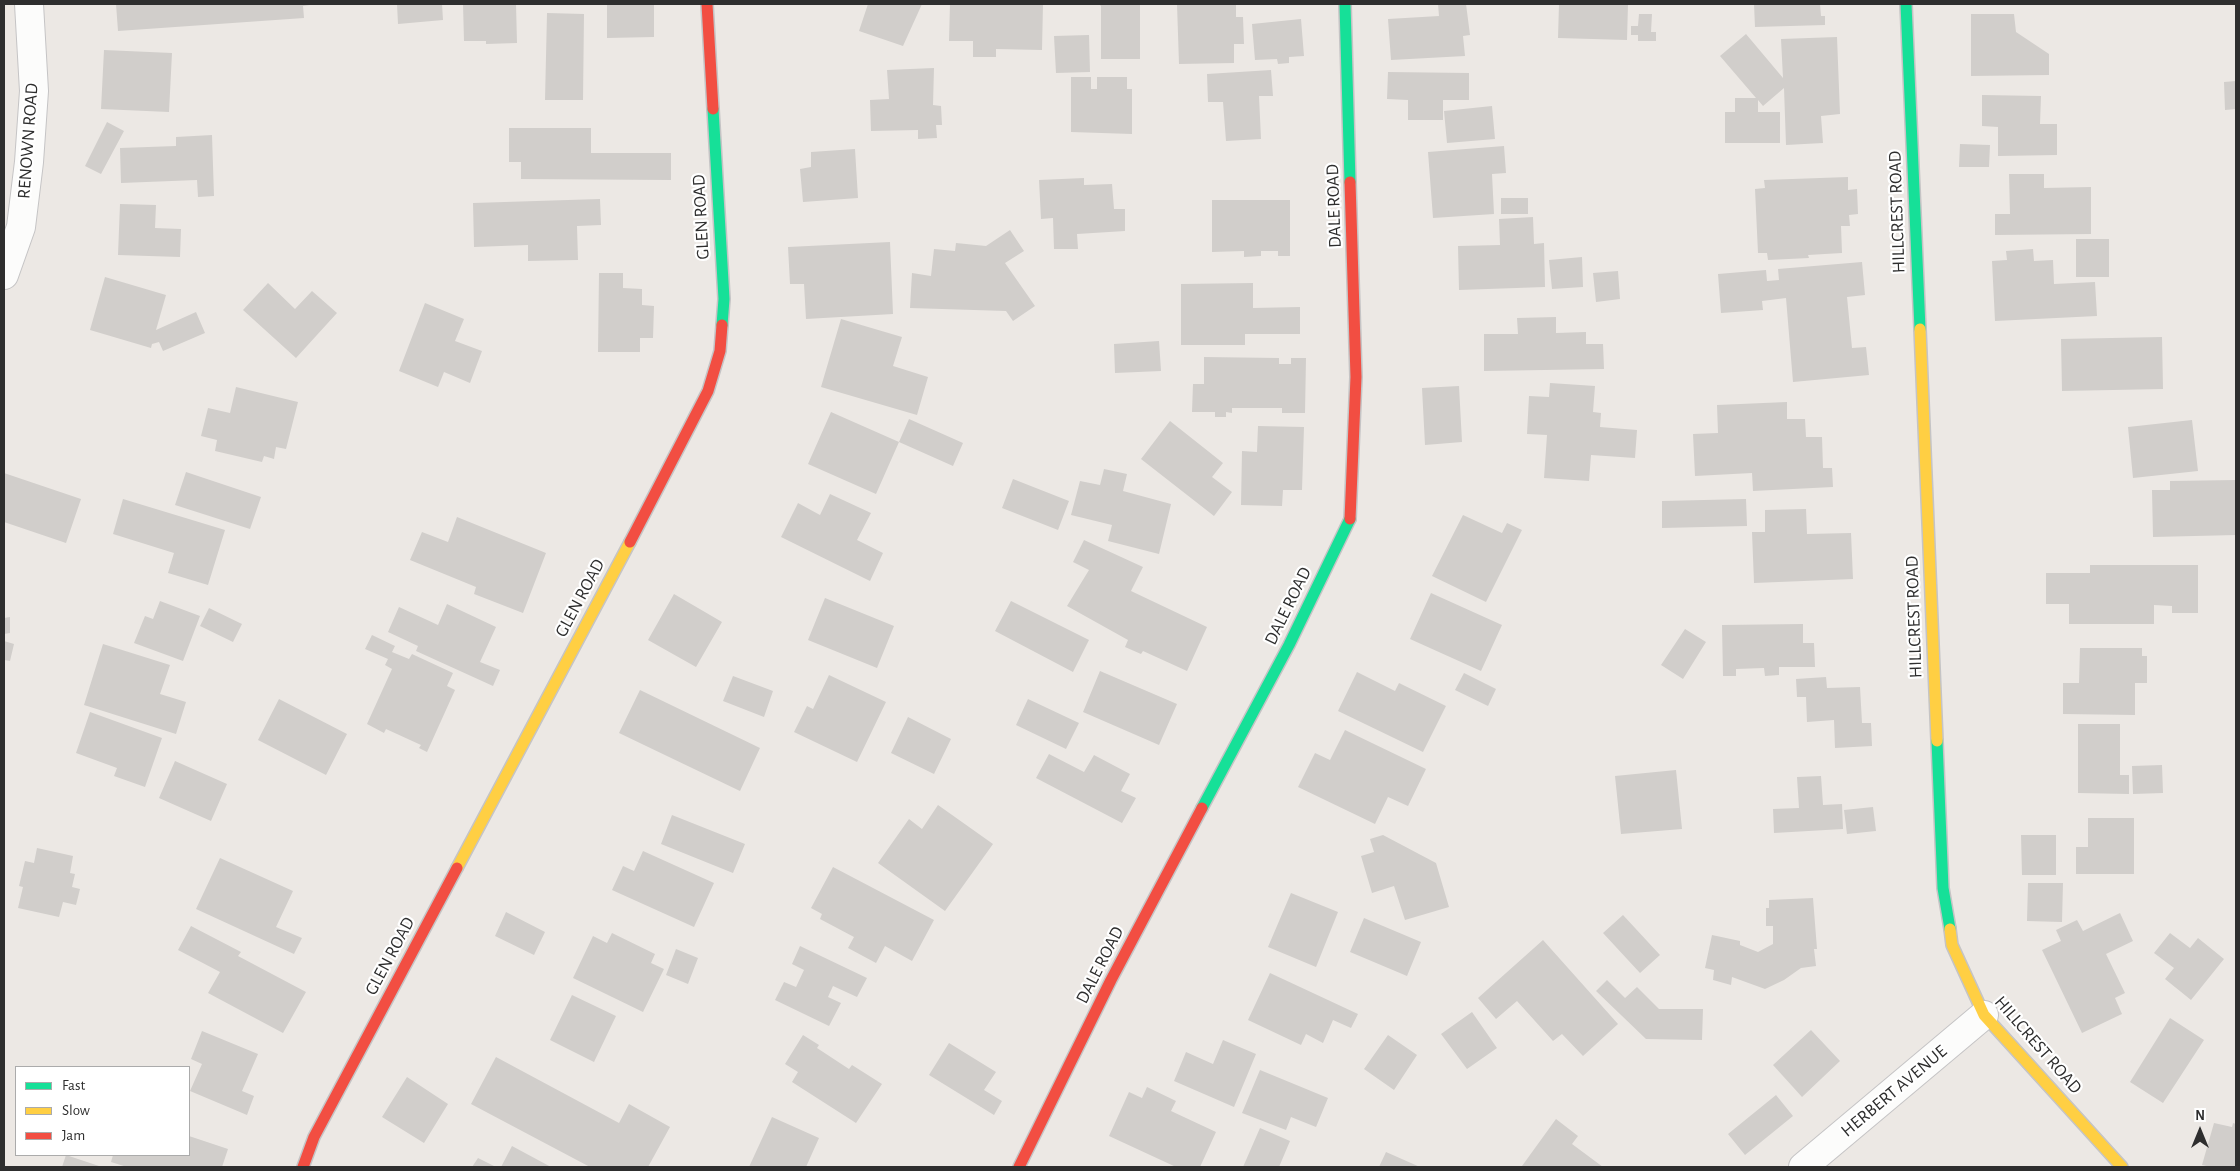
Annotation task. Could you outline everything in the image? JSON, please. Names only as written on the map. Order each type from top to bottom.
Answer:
[{"type":"street","name":"RENOWN ROAD","points":[[4,275],[21,227],[28,162],[34,91],[29,4]]},
{"type":"street","name":"GLEN ROAD","points":[[302,1167],[314,1137],[708,391],[720,350],[724,299],[707,4]]},
{"type":"street","name":"DALE ROAD","points":[[1020,1167],[1111,980],[1289,645],[1352,516],[1356,377],[1345,4]]},
{"type":"street","name":"HILLCREST ROAD","points":[[1906,4],[1943,888],[1952,946],[1984,1015],[2122,1167]]},
{"type":"street","name":"HERBERT AVENUE","points":[[1803,1167],[1984,1015]]},
{"type":"building","points":[[116,4],[310,5],[303,6],[304,18],[118,31]]},
{"type":"building","points":[[397,4],[442,4],[443,20],[398,24]]},
{"type":"building","points":[[463,4],[516,4],[517,43],[486,44],[486,41],[464,41]]},
{"type":"building","points":[[607,4],[654,4],[654,37],[607,38]]},
{"type":"building","points":[[868,4],[922,4],[903,46],[859,31]]},
{"type":"building","points":[[950,4],[1043,4],[1042,50],[996,49],[996,57],[973,57],[973,41],[949,41]]},
{"type":"building","points":[[1099,4],[1140,4],[1140,59],[1101,59],[1101,6]]},
{"type":"building","points":[[1177,4],[1236,4],[1236,17],[1243,17],[1244,44],[1234,44],[1234,63],[1179,64]]},
{"type":"building","points":[[1438,4],[1466,4],[1470,35],[1463,36],[1465,56],[1391,60],[1388,19],[1439,16]]},
{"type":"building","points":[[1559,4],[1628,4],[1627,40],[1558,38]]},
{"type":"building","points":[[1754,4],[1820,4],[1821,16],[1825,16],[1825,25],[1755,27]]},
{"type":"building","points":[[547,13],[584,14],[583,100],[545,100]]},
{"type":"building","points":[[1639,14],[1652,14],[1651,32],[1656,32],[1656,41],[1638,41],[1638,35],[1631,35],[1631,26],[1638,26]]},
{"type":"building","points":[[1971,14],[2014,14],[2016,32],[2049,54],[2049,75],[1971,76]]},
{"type":"building","points":[[1301,19],[1304,56],[1289,57],[1289,63],[1278,64],[1277,59],[1255,60],[1252,24]]},
{"type":"building","points":[[1746,34],[1783,78],[1781,39],[1837,37],[1840,114],[1821,116],[1823,143],[1786,145],[1784,88],[1763,106],[1758,100],[1758,112],[1780,112],[1780,143],[1725,143],[1725,112],[1735,112],[1735,98],[1756,98],[1720,56]]},
{"type":"building","points":[[1089,35],[1090,72],[1056,73],[1054,36]]},
{"type":"building","points":[[104,50],[172,53],[169,112],[101,109]]},
{"type":"building","points":[[934,68],[933,105],[941,106],[942,125],[936,125],[937,138],[918,139],[918,130],[871,131],[870,100],[889,99],[887,70]]},
{"type":"building","points":[[1271,70],[1273,96],[1259,96],[1261,139],[1226,141],[1223,102],[1208,102],[1207,74]]},
{"type":"building","points":[[1388,72],[1469,73],[1469,100],[1443,100],[1443,120],[1408,120],[1408,100],[1387,99]]},
{"type":"building","points":[[1071,77],[1091,77],[1091,89],[1097,89],[1097,77],[1127,77],[1127,89],[1132,89],[1132,134],[1071,132]]},
{"type":"building","points":[[2236,81],[2236,109],[2225,110],[2224,82]]},
{"type":"building","points":[[1982,95],[2041,96],[2040,124],[2057,124],[2057,155],[1998,156],[1998,127],[1982,126]]},
{"type":"building","points":[[1492,106],[1495,139],[1447,143],[1444,111]]},
{"type":"building","points":[[107,122],[124,131],[101,174],[85,166]]},
{"type":"building","points":[[509,128],[591,128],[591,153],[671,153],[671,180],[521,179],[521,162],[509,162]]},
{"type":"building","points":[[212,135],[214,196],[198,197],[197,180],[121,183],[120,148],[176,146],[176,137]]},
{"type":"building","points":[[1960,144],[1990,145],[1989,167],[1959,167]]},
{"type":"building","points":[[1504,146],[1506,173],[1492,174],[1494,214],[1433,218],[1428,152]]},
{"type":"building","points":[[855,149],[858,198],[803,202],[800,169],[811,167],[811,152]]},
{"type":"building","points":[[2009,174],[2044,174],[2044,188],[2091,187],[2091,234],[1995,235],[1995,214],[2010,214]]},
{"type":"building","points":[[1848,177],[1848,190],[1857,189],[1858,214],[1849,215],[1850,226],[1841,226],[1842,253],[1808,255],[1809,258],[1768,260],[1767,253],[1758,253],[1755,189],[1765,188],[1764,180]]},
{"type":"building","points":[[1084,178],[1084,185],[1112,184],[1114,209],[1125,209],[1125,231],[1077,234],[1078,249],[1054,249],[1053,218],[1041,219],[1039,180]]},
{"type":"building","points":[[1501,198],[1528,198],[1528,214],[1501,214]]},
{"type":"building","points":[[600,199],[601,225],[577,226],[578,260],[528,261],[528,245],[474,247],[473,203]]},
{"type":"building","points":[[1212,200],[1290,200],[1290,256],[1278,256],[1278,251],[1261,251],[1261,256],[1244,257],[1244,251],[1212,252]]},
{"type":"building","points":[[120,204],[156,205],[155,228],[181,229],[180,257],[118,255]]},
{"type":"building","points":[[1533,217],[1534,244],[1544,243],[1545,287],[1459,290],[1458,246],[1500,245],[1499,219]]},
{"type":"building","points":[[1010,230],[1024,251],[1005,263],[1035,306],[1013,321],[1006,311],[910,308],[912,273],[931,276],[934,249],[955,251],[956,243],[986,246]]},
{"type":"building","points":[[2076,239],[2109,239],[2109,277],[2076,277]]},
{"type":"building","points":[[890,242],[893,314],[806,319],[804,284],[790,284],[788,247]]},
{"type":"building","points":[[2033,249],[2034,261],[2053,260],[2054,284],[2095,282],[2097,316],[1995,321],[1992,261],[2007,260],[2006,251]]},
{"type":"building","points":[[1582,257],[1583,287],[1552,289],[1549,260]]},
{"type":"building","points":[[1862,262],[1865,295],[1847,297],[1852,348],[1866,347],[1869,375],[1793,382],[1786,298],[1762,301],[1763,310],[1721,313],[1718,274],[1766,270],[1767,281],[1779,280],[1778,269]]},
{"type":"building","points":[[1618,271],[1620,299],[1596,302],[1593,273]]},
{"type":"building","points":[[599,273],[623,273],[623,288],[642,289],[642,305],[654,306],[653,338],[640,338],[640,352],[598,352]]},
{"type":"building","points":[[105,277],[166,295],[156,330],[196,312],[205,333],[163,351],[159,342],[152,344],[151,348],[90,330]]},
{"type":"building","points":[[268,283],[295,309],[312,291],[337,313],[296,358],[243,310]]},
{"type":"building","points":[[1253,283],[1253,308],[1300,307],[1300,334],[1245,334],[1245,345],[1181,345],[1181,284]]},
{"type":"building","points":[[425,303],[464,319],[455,341],[482,351],[470,383],[444,372],[438,387],[399,371]]},
{"type":"building","points":[[1556,317],[1556,333],[1586,332],[1586,344],[1603,344],[1604,369],[1484,371],[1484,334],[1518,334],[1517,318]]},
{"type":"building","points":[[841,319],[902,337],[893,366],[928,377],[917,415],[821,387]]},
{"type":"building","points":[[2162,337],[2163,389],[2062,391],[2061,339]]},
{"type":"building","points":[[1159,341],[1161,371],[1115,373],[1114,344]]},
{"type":"building","points":[[1204,357],[1279,358],[1279,364],[1291,364],[1291,358],[1306,358],[1305,413],[1282,413],[1282,408],[1232,408],[1232,413],[1226,412],[1226,417],[1215,417],[1215,412],[1192,412],[1193,384],[1204,384]]},
{"type":"building","points":[[1550,383],[1595,386],[1593,412],[1601,413],[1600,427],[1637,430],[1635,458],[1591,455],[1589,481],[1544,478],[1547,435],[1527,434],[1529,396],[1549,397]]},
{"type":"building","points":[[1459,386],[1462,442],[1425,445],[1422,388]]},
{"type":"building","points":[[236,387],[298,402],[286,449],[276,447],[274,459],[264,456],[262,462],[215,451],[217,440],[201,436],[208,408],[230,413]]},
{"type":"building","points":[[1787,402],[1787,419],[1805,419],[1806,437],[1822,437],[1823,468],[1832,468],[1833,487],[1753,491],[1752,473],[1695,476],[1693,434],[1718,433],[1717,405]]},
{"type":"building","points":[[831,412],[899,442],[876,494],[808,464]]},
{"type":"building","points":[[909,419],[963,443],[953,466],[899,442]]},
{"type":"building","points":[[2192,420],[2198,471],[2133,478],[2128,427]]},
{"type":"building","points":[[1170,421],[1223,463],[1212,477],[1232,492],[1214,516],[1141,459]]},
{"type":"building","points":[[1258,426],[1304,427],[1302,490],[1283,490],[1282,506],[1241,505],[1242,451],[1257,452]]},
{"type":"building","points":[[1104,469],[1127,474],[1123,491],[1171,504],[1159,554],[1108,541],[1112,525],[1071,515],[1080,481],[1100,485]]},
{"type":"building","points":[[186,472],[261,497],[250,529],[175,505]]},
{"type":"building","points":[[4,473],[81,499],[66,543],[4,522]]},
{"type":"building","points":[[1013,479],[1069,501],[1058,530],[1002,508]]},
{"type":"building","points":[[2236,480],[2236,535],[2153,537],[2152,490],[2170,490],[2170,481]]},
{"type":"building","points":[[830,494],[871,513],[857,540],[883,553],[870,581],[781,537],[798,503],[820,515]]},
{"type":"building","points":[[123,499],[225,530],[208,585],[168,573],[174,553],[113,534]]},
{"type":"building","points":[[1746,499],[1747,526],[1662,528],[1662,501]]},
{"type":"building","points":[[1806,509],[1807,534],[1851,533],[1853,579],[1754,583],[1752,532],[1765,532],[1765,510]]},
{"type":"building","points":[[1463,515],[1502,533],[1507,523],[1522,530],[1486,602],[1432,576]]},
{"type":"building","points":[[457,517],[546,553],[523,613],[474,594],[476,587],[410,560],[422,532],[448,542]]},
{"type":"building","points":[[1084,540],[1143,567],[1131,591],[1207,627],[1187,671],[1143,651],[1141,654],[1125,647],[1128,640],[1067,606],[1089,570],[1073,562]]},
{"type":"building","points":[[2090,565],[2198,565],[2198,613],[2172,613],[2172,606],[2154,605],[2154,624],[2069,624],[2069,604],[2046,604],[2046,573],[2090,573]]},
{"type":"building","points":[[1431,593],[1502,625],[1481,671],[1410,639]]},
{"type":"building","points":[[674,594],[722,622],[696,667],[648,640]]},
{"type":"building","points":[[825,598],[894,626],[877,668],[808,640]]},
{"type":"building","points":[[160,601],[200,616],[183,661],[134,643],[145,616],[153,619]]},
{"type":"building","points":[[1011,601],[1089,640],[1073,672],[995,631]]},
{"type":"building","points":[[447,604],[496,627],[480,662],[500,670],[493,686],[416,651],[418,646],[388,632],[399,607],[438,625]]},
{"type":"building","points":[[209,608],[242,624],[233,642],[200,626]]},
{"type":"building","points":[[10,617],[10,633],[4,634],[4,618]]},
{"type":"building","points":[[1803,624],[1803,643],[1814,643],[1815,667],[1779,667],[1779,675],[1765,676],[1764,668],[1736,669],[1736,676],[1723,676],[1722,625]]},
{"type":"building","points":[[1685,629],[1706,642],[1683,679],[1661,665]]},
{"type":"building","points":[[372,635],[395,646],[392,652],[409,659],[412,654],[453,673],[447,686],[455,690],[427,752],[419,748],[421,745],[386,729],[384,733],[367,724],[392,669],[385,665],[388,659],[365,649]]},
{"type":"building","points":[[4,641],[14,644],[10,661],[4,660]]},
{"type":"building","points":[[103,644],[170,665],[160,694],[186,702],[176,734],[84,705]]},
{"type":"building","points":[[2080,648],[2142,648],[2142,656],[2147,656],[2147,683],[2135,683],[2135,715],[2063,714],[2063,683],[2079,683]]},
{"type":"building","points":[[1100,671],[1177,704],[1159,745],[1083,712]]},
{"type":"building","points":[[1357,672],[1395,691],[1399,683],[1446,706],[1423,752],[1338,711]]},
{"type":"building","points":[[1464,673],[1496,689],[1488,706],[1455,690]]},
{"type":"building","points":[[829,675],[886,702],[857,762],[794,732],[807,706],[813,709]]},
{"type":"building","points":[[733,676],[773,691],[764,717],[723,701]]},
{"type":"building","points":[[1826,677],[1827,688],[1860,687],[1862,723],[1871,723],[1872,746],[1835,748],[1834,720],[1807,722],[1806,697],[1797,697],[1796,679]]},
{"type":"building","points":[[640,690],[760,748],[740,791],[619,733]]},
{"type":"building","points":[[279,699],[347,734],[326,775],[258,740]]},
{"type":"building","points":[[1028,699],[1079,723],[1066,749],[1016,725]]},
{"type":"building","points":[[90,712],[162,738],[145,787],[114,776],[117,768],[76,753]]},
{"type":"building","points":[[908,717],[951,739],[934,774],[891,753]]},
{"type":"building","points":[[2078,724],[2120,724],[2120,775],[2129,775],[2129,794],[2078,793]]},
{"type":"building","points":[[1345,730],[1426,769],[1408,806],[1388,797],[1375,824],[1298,787],[1315,753],[1330,760]]},
{"type":"building","points":[[1049,754],[1084,772],[1094,755],[1130,774],[1121,791],[1136,798],[1122,823],[1036,778]]},
{"type":"building","points":[[175,761],[227,784],[211,821],[159,798]]},
{"type":"building","points":[[2162,765],[2163,793],[2133,794],[2132,766]]},
{"type":"building","points":[[1676,770],[1682,829],[1621,834],[1615,776]]},
{"type":"building","points":[[1821,776],[1823,805],[1842,804],[1843,829],[1774,833],[1773,809],[1799,808],[1797,777]]},
{"type":"building","points":[[938,805],[993,844],[945,911],[878,863],[909,819],[922,829]]},
{"type":"building","points":[[1873,807],[1876,831],[1847,834],[1844,810]]},
{"type":"building","points":[[672,815],[745,844],[733,873],[661,844]]},
{"type":"building","points":[[2088,818],[2134,818],[2134,874],[2076,874],[2076,847],[2088,847]]},
{"type":"building","points":[[1383,835],[1436,863],[1449,907],[1405,920],[1394,886],[1372,893],[1361,856],[1374,852],[1370,839]]},
{"type":"building","points":[[2021,835],[2056,835],[2056,875],[2022,875]]},
{"type":"building","points":[[37,848],[73,856],[70,873],[75,874],[72,887],[80,889],[76,905],[63,902],[59,917],[18,908],[23,887],[19,886],[25,861],[34,863]]},
{"type":"building","points":[[643,851],[714,883],[694,927],[612,890],[623,866],[634,871]]},
{"type":"building","points":[[220,858],[293,891],[276,927],[302,938],[294,954],[196,909]]},
{"type":"building","points":[[833,867],[934,920],[912,961],[885,946],[876,963],[848,948],[854,937],[820,919],[822,914],[811,908]]},
{"type":"building","points":[[2028,883],[2063,883],[2062,922],[2027,921]]},
{"type":"building","points":[[1291,893],[1338,912],[1316,967],[1268,947]]},
{"type":"building","points":[[1813,898],[1817,949],[1814,949],[1816,966],[1801,968],[1784,980],[1765,989],[1732,977],[1731,985],[1713,980],[1714,970],[1705,968],[1712,935],[1740,941],[1740,945],[1758,952],[1773,944],[1773,926],[1766,926],[1766,908],[1769,908],[1769,900]]},
{"type":"building","points":[[506,912],[545,932],[534,955],[495,936]]},
{"type":"building","points":[[2120,913],[2133,941],[2106,954],[2125,993],[2115,998],[2122,1014],[2082,1033],[2042,950],[2061,941],[2056,930],[2077,920],[2083,931]]},
{"type":"building","points":[[1623,915],[1660,955],[1640,973],[1603,933]]},
{"type":"building","points":[[1364,918],[1421,942],[1407,976],[1350,952]]},
{"type":"building","points":[[191,926],[241,952],[238,956],[306,992],[283,1033],[208,993],[220,972],[178,950]]},
{"type":"building","points":[[612,933],[655,954],[651,963],[664,969],[643,1012],[573,978],[593,936],[607,943]]},
{"type":"building","points":[[2170,933],[2190,948],[2198,938],[2224,959],[2191,1000],[2165,979],[2174,968],[2154,953]]},
{"type":"building","points":[[1543,940],[1618,1024],[1583,1056],[1562,1034],[1553,1041],[1517,1001],[1496,1019],[1478,998]]},
{"type":"building","points":[[800,946],[867,978],[857,997],[833,986],[828,997],[841,1003],[829,1026],[775,1000],[784,982],[796,987],[804,970],[792,964]]},
{"type":"building","points":[[676,949],[698,958],[688,984],[666,975]]},
{"type":"building","points":[[1270,973],[1358,1014],[1351,1028],[1333,1020],[1323,1043],[1306,1034],[1301,1045],[1248,1020]]},
{"type":"building","points":[[1607,980],[1625,998],[1637,987],[1659,1009],[1703,1009],[1702,1040],[1646,1039],[1596,991]]},
{"type":"building","points":[[572,995],[616,1016],[594,1062],[550,1040]]},
{"type":"building","points":[[1472,1012],[1497,1048],[1467,1069],[1441,1034]]},
{"type":"building","points":[[2170,1018],[2204,1040],[2163,1103],[2130,1082]]},
{"type":"building","points":[[1811,1030],[1840,1061],[1802,1097],[1773,1065]]},
{"type":"building","points":[[202,1031],[258,1054],[242,1091],[254,1096],[247,1115],[190,1091],[202,1064],[191,1059]]},
{"type":"building","points":[[803,1035],[819,1045],[817,1048],[849,1069],[852,1065],[882,1084],[856,1123],[792,1082],[798,1072],[785,1064]]},
{"type":"building","points":[[1388,1035],[1417,1055],[1394,1090],[1364,1069]]},
{"type":"building","points":[[1223,1040],[1256,1054],[1234,1107],[1174,1081],[1186,1052],[1213,1064]]},
{"type":"building","points":[[949,1043],[996,1072],[984,1090],[1002,1101],[994,1115],[929,1075]]},
{"type":"building","points":[[496,1057],[619,1123],[629,1104],[670,1127],[648,1167],[590,1167],[471,1104]]},
{"type":"building","points":[[1260,1070],[1328,1098],[1316,1127],[1291,1117],[1286,1130],[1242,1113]]},
{"type":"building","points":[[407,1077],[448,1104],[424,1143],[382,1117]]},
{"type":"building","points":[[1147,1087],[1176,1101],[1171,1111],[1216,1132],[1200,1167],[1176,1167],[1109,1136],[1129,1092],[1142,1098]]},
{"type":"building","points":[[1776,1095],[1793,1116],[1745,1155],[1728,1134]]},
{"type":"building","points":[[772,1117],[819,1138],[806,1167],[749,1167]]},
{"type":"building","points":[[1556,1119],[1578,1136],[1572,1144],[1603,1167],[1522,1166]]},
{"type":"building","points":[[2214,1123],[2232,1127],[2233,1123],[2236,1124],[2236,1167],[2202,1165]]},
{"type":"building","points":[[1260,1128],[1290,1141],[1279,1167],[1243,1167]]},
{"type":"building","points":[[190,1136],[228,1149],[222,1167],[127,1167],[111,1162],[113,1156],[190,1156]]},
{"type":"building","points":[[512,1146],[551,1167],[501,1167]]},
{"type":"building","points":[[1386,1152],[1420,1167],[1379,1167]]},
{"type":"building","points":[[66,1156],[69,1156],[102,1167],[62,1167]]},
{"type":"building","points":[[478,1158],[496,1167],[472,1167]]},
{"type":"traffic: fast","points":[[1345,4],[1350,182]]},
{"type":"traffic: fast","points":[[1906,4],[1920,329]]},
{"type":"traffic: fast","points":[[713,109],[724,299],[722,325]]},
{"type":"traffic: fast","points":[[1202,808],[1289,645],[1350,519]]},
{"type":"traffic: fast","points":[[1937,741],[1943,888],[1950,929]]},
{"type":"traffic: slow","points":[[1920,329],[1937,741]]},
{"type":"traffic: slow","points":[[457,868],[630,542]]},
{"type":"traffic: slow","points":[[1950,929],[1952,945],[1984,1015],[2122,1167]]},
{"type":"traffic: jam","points":[[707,4],[713,109]]},
{"type":"traffic: jam","points":[[1350,182],[1356,377],[1350,519]]},
{"type":"traffic: jam","points":[[630,542],[708,391],[720,351],[722,325]]},
{"type":"traffic: jam","points":[[1019,1167],[1111,980],[1202,808]]},
{"type":"traffic: jam","points":[[303,1167],[314,1137],[457,868]]}]
